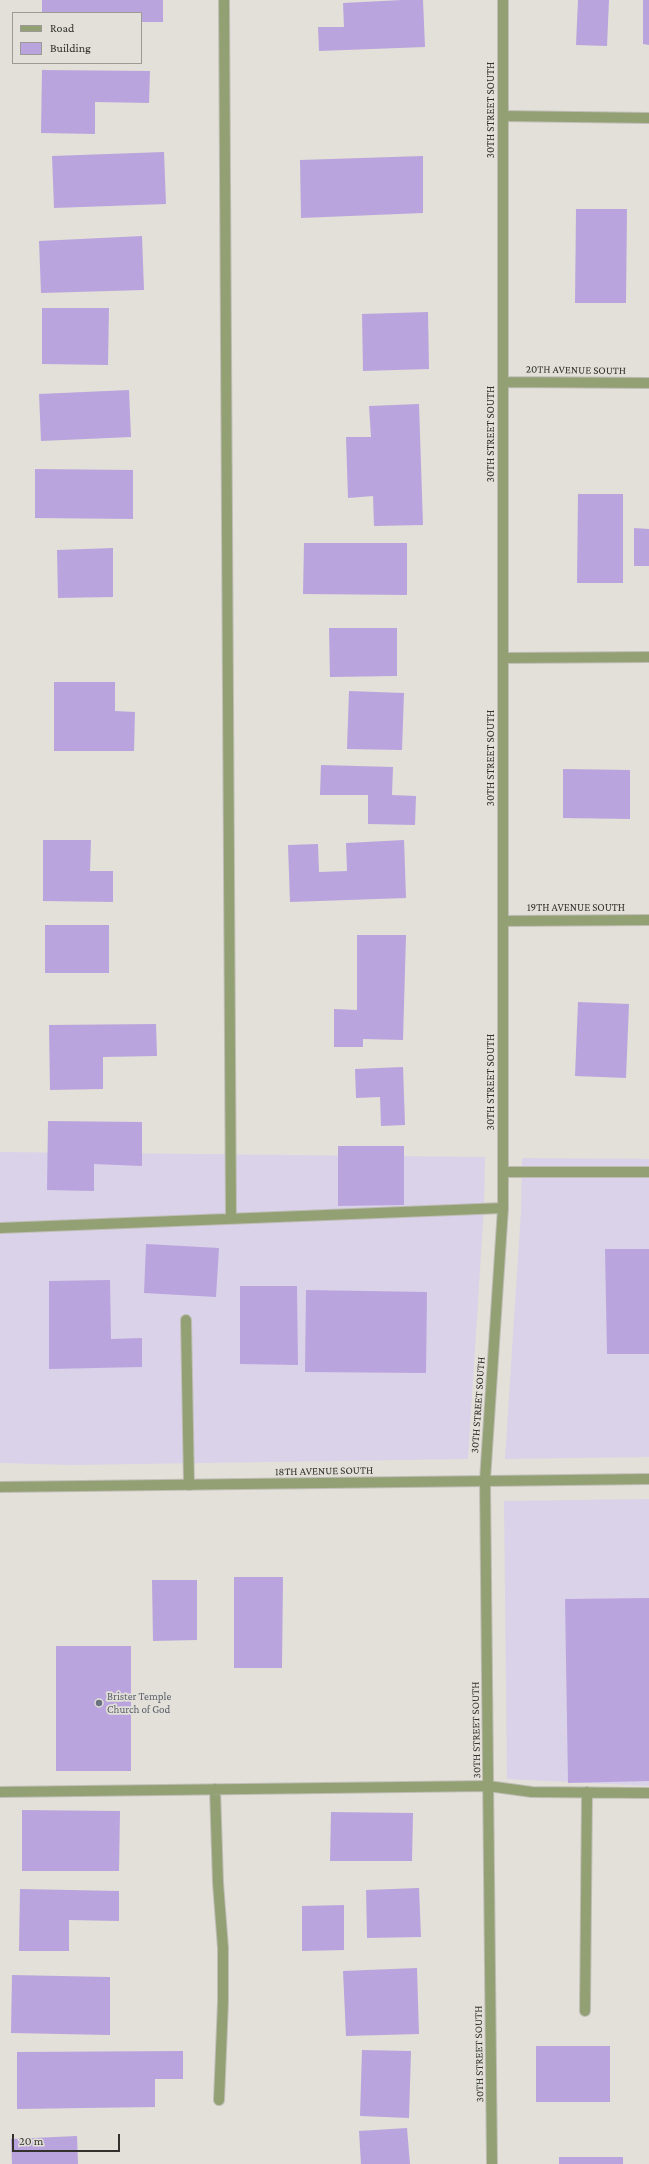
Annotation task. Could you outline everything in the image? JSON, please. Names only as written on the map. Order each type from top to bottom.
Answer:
[{"type":"street","points":[[224,0],[231,1219]]},
{"type":"street","name":"30TH STREET SOUTH","points":[[492,2164],[485,1480],[503,1208],[503,0]]},
{"type":"street","points":[[503,116],[649,118]]},
{"type":"street","name":"20TH AVENUE SOUTH","points":[[503,382],[649,383]]},
{"type":"street","points":[[503,658],[649,657]]},
{"type":"street","name":"19TH AVENUE SOUTH","points":[[503,921],[649,920]]},
{"type":"street","points":[[503,1172],[649,1172]]},
{"type":"street","points":[[0,1228],[503,1208]]},
{"type":"street","points":[[186,1320],[189,1485]]},
{"type":"street","name":"18TH AVENUE SOUTH","points":[[0,1486],[649,1479]]},
{"type":"street","points":[[0,1792],[488,1786],[532,1792],[649,1793]]},
{"type":"street","points":[[215,1790],[218,1883],[224,1948],[224,2002],[219,2100]]},
{"type":"street","points":[[585,2011],[587,1792]]},
{"type":"shaded area","points":[[0,1152],[485,1157],[484,1207],[468,1459],[71,1465],[0,1463]]},
{"type":"shaded area","points":[[522,1158],[649,1159],[649,1457],[505,1459],[521,1210]]},
{"type":"shaded area","points":[[649,1499],[649,1786],[507,1779],[504,1501]]},
{"type":"building","points":[[42,0],[163,0],[163,22],[142,22],[142,12],[42,12]]},
{"type":"building","points":[[423,0],[425,47],[319,51],[318,27],[344,27],[343,3]]},
{"type":"building","points":[[578,0],[609,0],[607,46],[576,45]]},
{"type":"building","points":[[643,0],[649,0],[649,45],[643,44]]},
{"type":"building","points":[[42,70],[150,71],[149,103],[95,102],[95,134],[41,133]]},
{"type":"building","points":[[164,152],[166,204],[54,208],[52,156]]},
{"type":"building","points":[[423,156],[423,213],[301,218],[300,160]]},
{"type":"building","points":[[576,209],[627,209],[626,303],[575,303]]},
{"type":"building","points":[[142,236],[144,290],[41,293],[39,241]]},
{"type":"building","points":[[42,308],[109,308],[108,365],[42,364]]},
{"type":"building","points":[[428,312],[429,369],[363,371],[362,314]]},
{"type":"building","points":[[129,390],[131,437],[41,441],[39,394]]},
{"type":"building","points":[[419,404],[423,525],[374,526],[373,496],[348,498],[346,437],[371,437],[369,406]]},
{"type":"building","points":[[35,469],[133,470],[133,519],[35,518]]},
{"type":"building","points":[[578,494],[623,494],[623,583],[577,583]]},
{"type":"building","points":[[634,528],[649,529],[649,566],[634,566]]},
{"type":"building","points":[[304,543],[407,543],[407,595],[303,594]]},
{"type":"building","points":[[113,548],[113,597],[58,598],[57,550]]},
{"type":"building","points":[[329,628],[397,628],[397,676],[330,677]]},
{"type":"building","points":[[54,682],[115,682],[115,711],[135,712],[134,751],[54,751]]},
{"type":"building","points":[[349,691],[404,693],[402,750],[347,749]]},
{"type":"building","points":[[321,765],[393,767],[392,795],[416,796],[415,825],[368,824],[368,795],[320,795]]},
{"type":"building","points":[[563,769],[630,770],[630,819],[563,818]]},
{"type":"building","points":[[43,840],[91,840],[90,871],[113,871],[113,902],[43,901]]},
{"type":"building","points":[[404,840],[406,898],[290,902],[288,845],[318,844],[319,872],[347,871],[346,843]]},
{"type":"building","points":[[45,925],[109,925],[109,973],[45,973]]},
{"type":"building","points":[[357,935],[406,935],[403,1040],[363,1039],[363,1047],[334,1047],[334,1009],[357,1010]]},
{"type":"building","points":[[578,1002],[629,1004],[626,1078],[575,1076]]},
{"type":"building","points":[[156,1024],[157,1056],[103,1057],[103,1089],[50,1090],[49,1025]]},
{"type":"building","points":[[403,1067],[405,1125],[381,1126],[380,1097],[356,1098],[355,1069]]},
{"type":"building","points":[[48,1121],[142,1122],[142,1166],[94,1164],[94,1191],[47,1190]]},
{"type":"building","points":[[338,1146],[404,1146],[404,1205],[338,1206]]},
{"type":"building","points":[[146,1244],[219,1248],[216,1297],[144,1293]]},
{"type":"building","points":[[605,1249],[649,1249],[649,1354],[607,1354]]},
{"type":"building","points":[[110,1280],[111,1339],[142,1338],[142,1367],[49,1369],[49,1281]]},
{"type":"building","points":[[240,1286],[297,1286],[298,1365],[240,1364]]},
{"type":"building","points":[[306,1290],[427,1292],[426,1373],[305,1372]]},
{"type":"building","points":[[234,1577],[283,1577],[282,1668],[234,1668]]},
{"type":"building","points":[[152,1580],[197,1580],[197,1640],[153,1641]]},
{"type":"building","points":[[649,1598],[649,1781],[568,1783],[565,1599]]},
{"type":"building","points":[[56,1646],[131,1646],[131,1771],[56,1771]]},
{"type":"building","points":[[22,1810],[120,1811],[119,1871],[22,1871]]},
{"type":"building","points":[[331,1812],[413,1813],[412,1861],[330,1861]]},
{"type":"building","points":[[419,1888],[421,1937],[367,1938],[366,1890]]},
{"type":"building","points":[[20,1889],[119,1891],[119,1921],[69,1920],[69,1951],[19,1951]]},
{"type":"building","points":[[344,1905],[344,1950],[302,1951],[302,1906]]},
{"type":"building","points":[[417,1968],[419,2034],[346,2036],[343,1971]]},
{"type":"building","points":[[12,1975],[110,1977],[110,2035],[11,2033]]},
{"type":"building","points":[[536,2046],[610,2046],[610,2102],[536,2102]]},
{"type":"building","points":[[362,2050],[411,2051],[409,2118],[360,2116]]},
{"type":"building","points":[[183,2051],[183,2079],[155,2079],[155,2107],[17,2109],[17,2052]]},
{"type":"building","points":[[407,2128],[410,2164],[361,2164],[359,2131]]},
{"type":"building","points":[[77,2136],[78,2164],[12,2164],[11,2139]]},
{"type":"building","points":[[559,2157],[623,2157],[623,2164],[559,2164]]},
{"type":"place","name":"Brister Temple Church of God","points":[[99,1703]]}]
